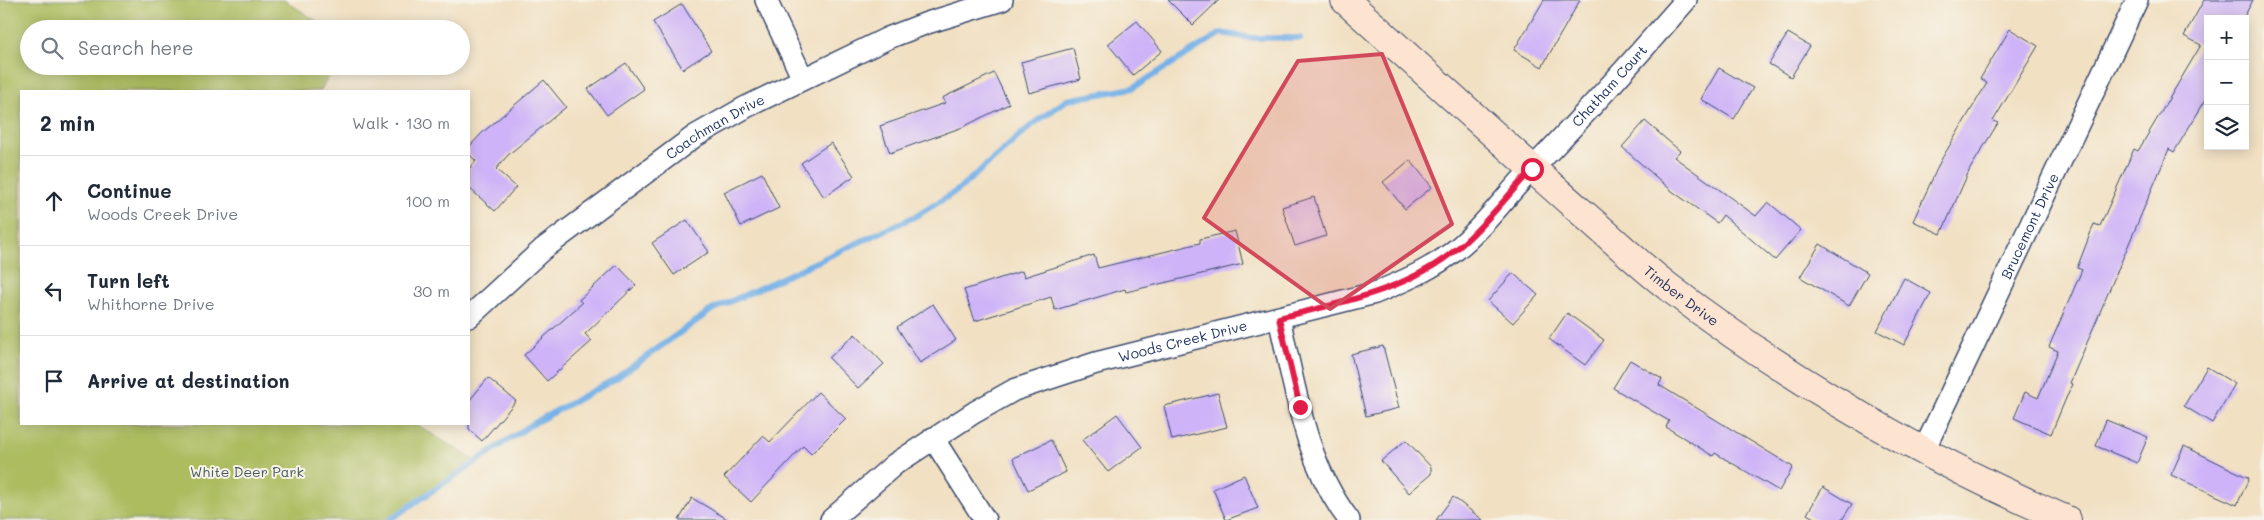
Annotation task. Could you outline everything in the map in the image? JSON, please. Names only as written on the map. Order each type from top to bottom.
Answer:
[{"type":"main road","name":"Timber Drive","points":[[1345,0],[1532,169],[1670,289],[1773,361],[1847,409],[1923,452],[2066,520]]},
{"type":"street","points":[[766,0],[803,79]]},
{"type":"street","name":"Coachman Drive","points":[[472,306],[543,249],[695,136],[803,79],[888,38],[927,23],[1002,0]]},
{"type":"street","name":"Chatham Court","points":[[1532,169],[1560,142],[1686,0]]},
{"type":"street","name":"Brucemont Drive","points":[[1923,452],[2137,0]]},
{"type":"street","name":"Woods Creek Drive","points":[[832,520],[895,464],[933,438],[1014,390],[1096,363],[1374,293],[1405,281],[1434,266],[1458,248],[1478,230],[1532,169]]},
{"type":"street","points":[[1279,318],[1312,449],[1327,486],[1349,520]]},
{"type":"street","points":[[933,438],[985,520]]},
{"type":"highlighted area","points":[[1382,54],[1452,224],[1330,309],[1204,218],[1298,61]]},
{"type":"green space","name":"White Deer Park","points":[[0,0],[284,0],[315,20],[20,20],[20,75],[330,75],[321,90],[20,90],[20,425],[418,425],[477,462],[389,520],[0,520]]},
{"type":"building","points":[[1168,0],[1219,0],[1193,25]]},
{"type":"building","points":[[1544,0],[1580,0],[1542,67],[1514,50]]},
{"type":"building","points":[[2204,0],[2253,0],[2245,15],[2204,15],[2204,103],[2174,152],[2169,149],[2070,383],[2072,384],[2051,434],[2014,418],[2025,392],[2038,398],[2058,351],[2049,347],[2082,270],[2077,268],[2094,224],[2100,226],[2134,149],[2138,151],[2201,45],[2184,36]]},
{"type":"building","points":[[682,4],[711,51],[683,69],[653,22]]},
{"type":"building","points":[[1137,21],[1162,51],[1133,75],[1108,44]]},
{"type":"building","points":[[2010,29],[2038,46],[1993,121],[1998,123],[1970,169],[1941,234],[1913,221],[1941,160],[1987,83],[1980,79]]},
{"type":"building","points":[[1788,33],[1810,46],[1791,77],[1769,64]]},
{"type":"building","points":[[1073,48],[1081,79],[1029,93],[1021,62]]},
{"type":"building","points":[[626,63],[644,89],[607,115],[588,89]]},
{"type":"building","points":[[1719,68],[1753,88],[1734,119],[1701,99]]},
{"type":"building","points":[[994,73],[1009,104],[963,127],[890,153],[880,126],[945,103],[942,98]]},
{"type":"building","points":[[544,80],[566,107],[508,155],[496,169],[516,187],[495,211],[470,189],[470,168],[476,161],[470,155],[470,146],[482,133]]},
{"type":"building","points":[[1645,121],[1680,151],[1674,157],[1756,216],[1768,202],[1801,230],[1775,260],[1723,215],[1717,223],[1672,191],[1622,147]]},
{"type":"building","points":[[831,143],[854,176],[824,197],[801,163]]},
{"type":"building","points":[[1410,160],[1432,187],[1405,209],[1383,182]]},
{"type":"building","points":[[762,173],[779,208],[741,226],[724,192]]},
{"type":"building","points":[[1314,197],[1326,236],[1295,246],[1282,207]]},
{"type":"building","points":[[687,220],[709,252],[674,275],[652,243]]},
{"type":"building","points":[[1235,231],[1243,264],[1126,292],[1125,289],[1055,310],[1051,297],[975,321],[964,290],[1022,271],[1024,277],[1094,255],[1098,268],[1200,243],[1200,239]]},
{"type":"building","points":[[1820,244],[1868,273],[1849,306],[1800,277]]},
{"type":"building","points":[[617,265],[636,285],[585,334],[592,341],[547,381],[524,355],[582,303],[579,300]]},
{"type":"building","points":[[1513,273],[1538,295],[1513,323],[1488,301]]},
{"type":"building","points":[[1904,278],[1931,293],[1904,345],[1877,331]]},
{"type":"building","points":[[933,304],[956,340],[920,363],[897,327]]},
{"type":"building","points":[[1567,313],[1604,340],[1585,365],[1549,339]]},
{"type":"building","points":[[855,334],[884,364],[858,388],[829,358]]},
{"type":"building","points":[[1383,346],[1399,408],[1366,416],[1351,354]]},
{"type":"building","points":[[1630,360],[1662,379],[1659,385],[1793,467],[1779,491],[1715,453],[1713,456],[1666,427],[1669,421],[1613,388]]},
{"type":"building","points":[[2207,367],[2235,384],[2212,423],[2184,406]]},
{"type":"building","points":[[488,378],[516,401],[482,441],[469,429],[470,400]]},
{"type":"building","points":[[818,392],[846,419],[811,454],[803,446],[751,502],[724,477],[763,436],[770,442]]},
{"type":"building","points":[[1218,393],[1227,427],[1172,440],[1164,406]]},
{"type":"building","points":[[1117,414],[1142,447],[1108,472],[1082,440]]},
{"type":"building","points":[[2106,420],[2148,437],[2137,463],[2096,446]]},
{"type":"building","points":[[1051,440],[1066,472],[1028,490],[1013,458]]},
{"type":"building","points":[[1406,440],[1431,467],[1431,474],[1409,493],[1381,461]]},
{"type":"building","points":[[2184,446],[2249,478],[2237,505],[2171,475]]},
{"type":"building","points":[[1244,475],[1258,508],[1226,520],[1213,489]]},
{"type":"building","points":[[1823,487],[1852,504],[1842,520],[1817,520],[1807,514]]},
{"type":"building","points":[[1453,497],[1483,520],[1436,520]]},
{"type":"building","points":[[692,498],[729,520],[679,520]]},
{"type":"waterway","points":[[389,520],[532,424],[615,379],[710,311],[918,215],[958,190],[1033,124],[1067,100],[1133,88],[1221,33],[1251,38],[1300,38]]},
{"type":"route","points":[[1300,407],[1279,318],[1374,293],[1405,281],[1434,266],[1478,230],[1532,169]]}]
